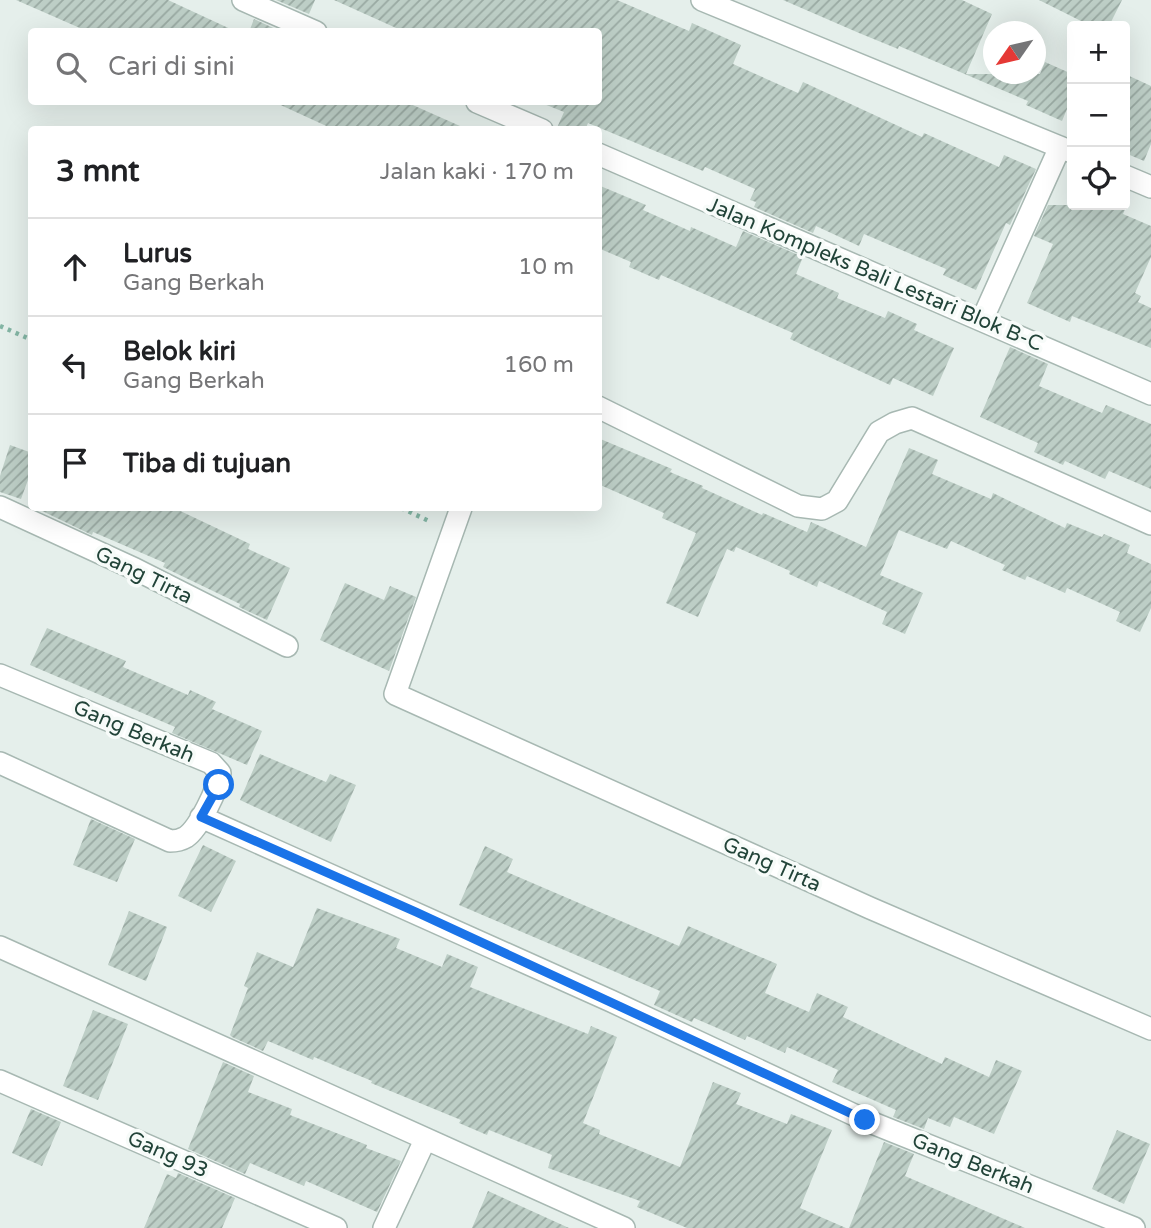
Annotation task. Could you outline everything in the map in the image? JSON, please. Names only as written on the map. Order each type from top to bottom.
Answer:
[{"type":"street","points":[[245,0],[307,28]]},
{"type":"street","points":[[702,0],[1066,150],[982,320]]},
{"type":"street","points":[[484,105],[533,126]]},
{"type":"street","name":"Jalan Kompleks Bali Lestari Blok B-C","points":[[602,156],[1151,394]]},
{"type":"street","points":[[1130,178],[1151,187]]},
{"type":"street","points":[[602,409],[799,506],[822,509],[837,501],[879,432],[912,418],[1151,524]]},
{"type":"street","name":"Gang Tirta","points":[[0,507],[135,569],[287,646]]},
{"type":"street","name":"Gang Tirta","points":[[460,511],[395,694],[870,908],[1151,1028]]},
{"type":"street","name":"Gang Berkah","points":[[0,675],[211,763],[220,773],[219,785],[186,838],[170,841],[0,763]]},
{"type":"street","name":"Gang Berkah","points":[[201,817],[550,973],[865,1120],[1134,1228]]},
{"type":"street","points":[[0,947],[624,1228]]},
{"type":"street","name":"Gang 93","points":[[0,1081],[336,1228]]},
{"type":"street","points":[[384,1228],[425,1140]]},
{"type":"path","points":[[0,326],[28,338]]},
{"type":"building","points":[[16,0],[168,0],[228,28],[80,28]]},
{"type":"building","points":[[276,0],[315,0],[309,14]]},
{"type":"building","points":[[334,0],[617,0],[689,31],[692,23],[741,45],[733,64],[798,93],[803,82],[922,137],[924,133],[999,167],[1004,155],[1036,169],[1010,225],[1006,223],[976,290],[943,275],[946,269],[864,234],[859,246],[816,226],[813,233],[754,207],[756,202],[750,200],[755,189],[705,167],[703,171],[602,129],[602,126],[588,123],[587,126],[558,126],[564,112],[546,105],[602,105],[602,28],[396,28]]},
{"type":"building","points":[[783,0],[962,0],[992,14],[989,21],[983,21],[983,35],[966,74],[983,74],[983,82],[899,46],[898,49]]},
{"type":"building","points":[[1039,0],[1122,0],[1112,21],[1081,21]]},
{"type":"building","points":[[254,19],[273,28],[251,28]]},
{"type":"building","points":[[1046,62],[1067,72],[1067,109],[1062,121],[1026,105],[1028,101],[988,84],[1046,84]]},
{"type":"building","points":[[1130,76],[1151,86],[1151,144],[1144,161],[1130,155]]},
{"type":"building","points":[[281,105],[413,105],[460,126],[326,126]]},
{"type":"building","points":[[602,187],[646,205],[643,210],[690,231],[691,227],[736,247],[743,231],[803,257],[796,274],[839,293],[837,298],[885,318],[888,311],[917,324],[914,330],[954,348],[933,396],[893,378],[890,385],[790,339],[793,333],[661,275],[659,280],[629,267],[631,262],[602,250]]},
{"type":"building","points":[[1048,205],[1067,205],[1067,210],[1125,210],[1123,214],[1151,226],[1151,257],[1135,293],[1141,296],[1138,302],[1151,308],[1151,348],[1072,316],[1070,322],[1027,303],[1053,244],[1034,236]]},
{"type":"building","points":[[1010,347],[1048,364],[1039,386],[1102,413],[1106,405],[1151,424],[1151,489],[1109,471],[1105,479],[1065,461],[1063,465],[1034,452],[1038,443],[980,417]]},
{"type":"building","points":[[602,440],[672,469],[670,472],[762,515],[763,513],[807,532],[811,522],[866,547],[909,448],[938,460],[932,474],[991,499],[993,493],[1065,528],[1067,523],[1130,545],[1127,553],[1151,564],[1151,608],[1140,632],[1116,621],[1120,612],[1067,588],[1065,593],[1027,576],[1025,580],[1002,570],[1005,565],[951,541],[947,549],[899,530],[880,575],[923,593],[905,634],[882,624],[887,612],[819,581],[817,587],[789,574],[790,571],[736,547],[734,552],[727,549],[698,617],[666,603],[696,533],[662,518],[664,513],[602,486]]},
{"type":"building","points":[[10,445],[28,452],[28,480],[21,499],[0,492],[0,476]]},
{"type":"building","points":[[42,511],[180,511],[250,544],[248,549],[290,568],[267,620],[163,567],[165,563],[93,532],[92,535]]},
{"type":"building","points":[[345,583],[384,600],[390,586],[416,597],[389,671],[320,640]]},
{"type":"building","points":[[47,628],[126,661],[123,667],[188,695],[190,690],[216,702],[212,709],[262,731],[247,765],[172,733],[175,727],[30,665]]},
{"type":"building","points":[[260,754],[326,782],[330,774],[356,785],[331,842],[240,800]]},
{"type":"building","points":[[91,819],[135,839],[117,882],[73,865]]},
{"type":"building","points":[[203,845],[236,861],[211,912],[178,896]]},
{"type":"building","points":[[485,846],[513,859],[507,872],[679,946],[688,926],[777,964],[765,993],[809,1012],[817,993],[848,1007],[843,1017],[942,1064],[945,1057],[989,1077],[996,1060],[1022,1071],[994,1134],[954,1117],[950,1127],[928,1118],[924,1129],[893,1117],[896,1110],[832,1082],[838,1070],[787,1047],[785,1053],[747,1036],[745,1040],[694,1018],[692,1022],[654,1005],[660,991],[459,905]]},
{"type":"building","points":[[317,908],[400,939],[396,948],[442,967],[447,954],[478,967],[470,987],[588,1034],[591,1026],[617,1037],[583,1123],[600,1130],[599,1134],[680,1167],[713,1082],[741,1093],[736,1104],[787,1124],[791,1114],[832,1130],[800,1208],[846,1228],[687,1228],[637,1207],[640,1201],[548,1168],[552,1155],[489,1130],[487,1135],[459,1123],[461,1120],[314,1057],[313,1060],[268,1041],[263,1051],[232,1037],[230,1035],[248,988],[244,986],[257,952],[293,967]]},
{"type":"building","points":[[129,911],[167,927],[146,981],[108,965]]},
{"type":"building","points":[[93,1010],[128,1024],[98,1100],[63,1086]]},
{"type":"building","points":[[223,1062],[254,1076],[248,1092],[292,1109],[290,1115],[401,1161],[377,1212],[306,1181],[304,1186],[250,1163],[245,1174],[188,1149]]},
{"type":"building","points":[[31,1109],[61,1122],[42,1166],[12,1153]]},
{"type":"building","points":[[1117,1130],[1150,1144],[1124,1204],[1092,1189]]},
{"type":"building","points":[[884,1142],[914,1154],[905,1176],[1025,1228],[849,1228]]},
{"type":"building","points":[[178,1173],[235,1198],[222,1228],[144,1228],[167,1174],[176,1178]]},
{"type":"building","points":[[488,1191],[569,1228],[472,1228]]},
{"type":"route","points":[[219,785],[201,817],[416,912],[865,1120]]}]
